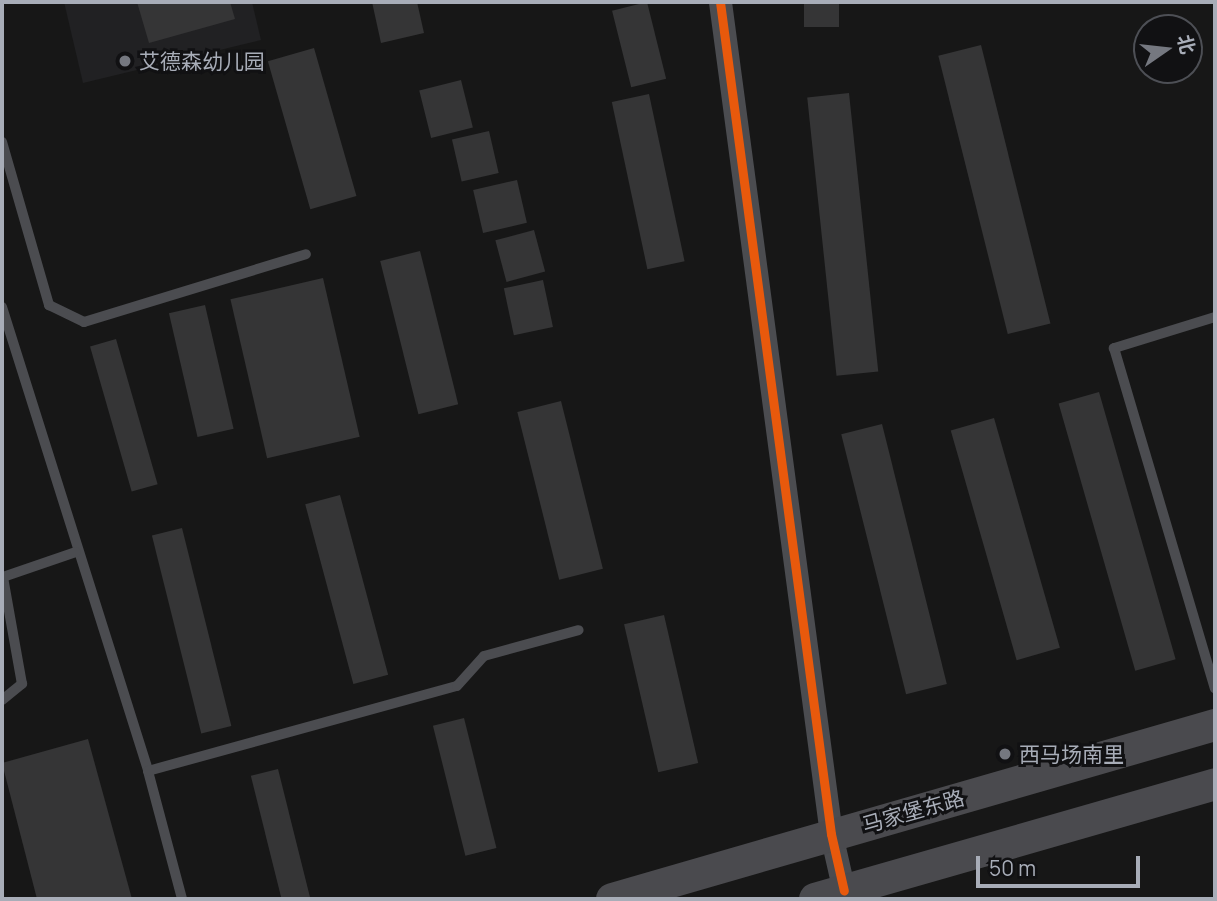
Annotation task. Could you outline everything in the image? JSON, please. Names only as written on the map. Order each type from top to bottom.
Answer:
[{"type":"main road","name":"马家堡东路","points":[[612,899],[1215,725]]},
{"type":"main road","points":[[830,895],[1215,784]]},
{"type":"street","points":[[720,2],[831,834],[830,895]]},
{"type":"lane","points":[[2,142],[49,305],[84,322],[306,254]]},
{"type":"lane","points":[[2,307],[76,552],[148,771],[182,899]]},
{"type":"lane","points":[[1215,317],[1114,348],[1215,688]]},
{"type":"lane","points":[[2,700],[22,684],[3,577],[76,552]]},
{"type":"lane","points":[[148,771],[457,686],[484,656],[579,630]]},
{"type":"shaded area","name":"艾德森幼儿园","points":[[64,2],[252,2],[261,40],[83,83]]},
{"type":"building","points":[[137,2],[230,2],[235,19],[149,43]]},
{"type":"building","points":[[372,2],[417,2],[424,33],[381,43]]},
{"type":"building","points":[[647,2],[666,79],[631,87],[612,11]]},
{"type":"building","points":[[804,2],[839,2],[839,27],[804,27]]},
{"type":"building","points":[[981,45],[1050,323],[1008,334],[938,56]]},
{"type":"building","points":[[314,48],[356,196],[310,209],[268,61]]},
{"type":"building","points":[[461,80],[473,128],[431,138],[419,90]]},
{"type":"building","points":[[849,93],[878,371],[836,376],[807,97]]},
{"type":"building","points":[[649,94],[685,261],[647,269],[612,102]]},
{"type":"building","points":[[489,131],[499,173],[462,181],[452,140]]},
{"type":"building","points":[[517,180],[527,223],[483,233],[473,190]]},
{"type":"building","points":[[534,230],[545,272],[506,282],[495,240]]},
{"type":"building","points":[[420,251],[458,404],[418,414],[380,261]]},
{"type":"building","points":[[323,278],[360,437],[267,458],[230,299]]},
{"type":"building","points":[[543,280],[553,327],[514,335],[504,288]]},
{"type":"building","points":[[205,305],[234,429],[198,437],[169,313]]},
{"type":"building","points":[[116,339],[158,484],[132,492],[90,346]]},
{"type":"building","points":[[1099,392],[1176,659],[1135,671],[1059,404]]},
{"type":"building","points":[[561,401],[603,569],[559,580],[517,412]]},
{"type":"building","points":[[994,418],[1060,648],[1017,660],[951,430]]},
{"type":"building","points":[[882,424],[947,684],[906,694],[841,434]]},
{"type":"building","points":[[340,495],[388,675],[353,684],[305,504]]},
{"type":"building","points":[[182,528],[231,726],[201,733],[152,535]]},
{"type":"building","points":[[664,615],[698,763],[658,772],[624,624]]},
{"type":"building","points":[[464,718],[496,848],[465,856],[433,726]]},
{"type":"building","points":[[88,739],[132,899],[37,899],[2,763]]},
{"type":"building","points":[[278,769],[310,899],[282,899],[251,776]]},
{"type":"cycle path","points":[[720,2],[831,834],[844,891]]},
{"type":"place","name":"艾德森幼儿园","points":[[125,61]]},
{"type":"place","name":"西马场南里","points":[[1005,754]]}]
